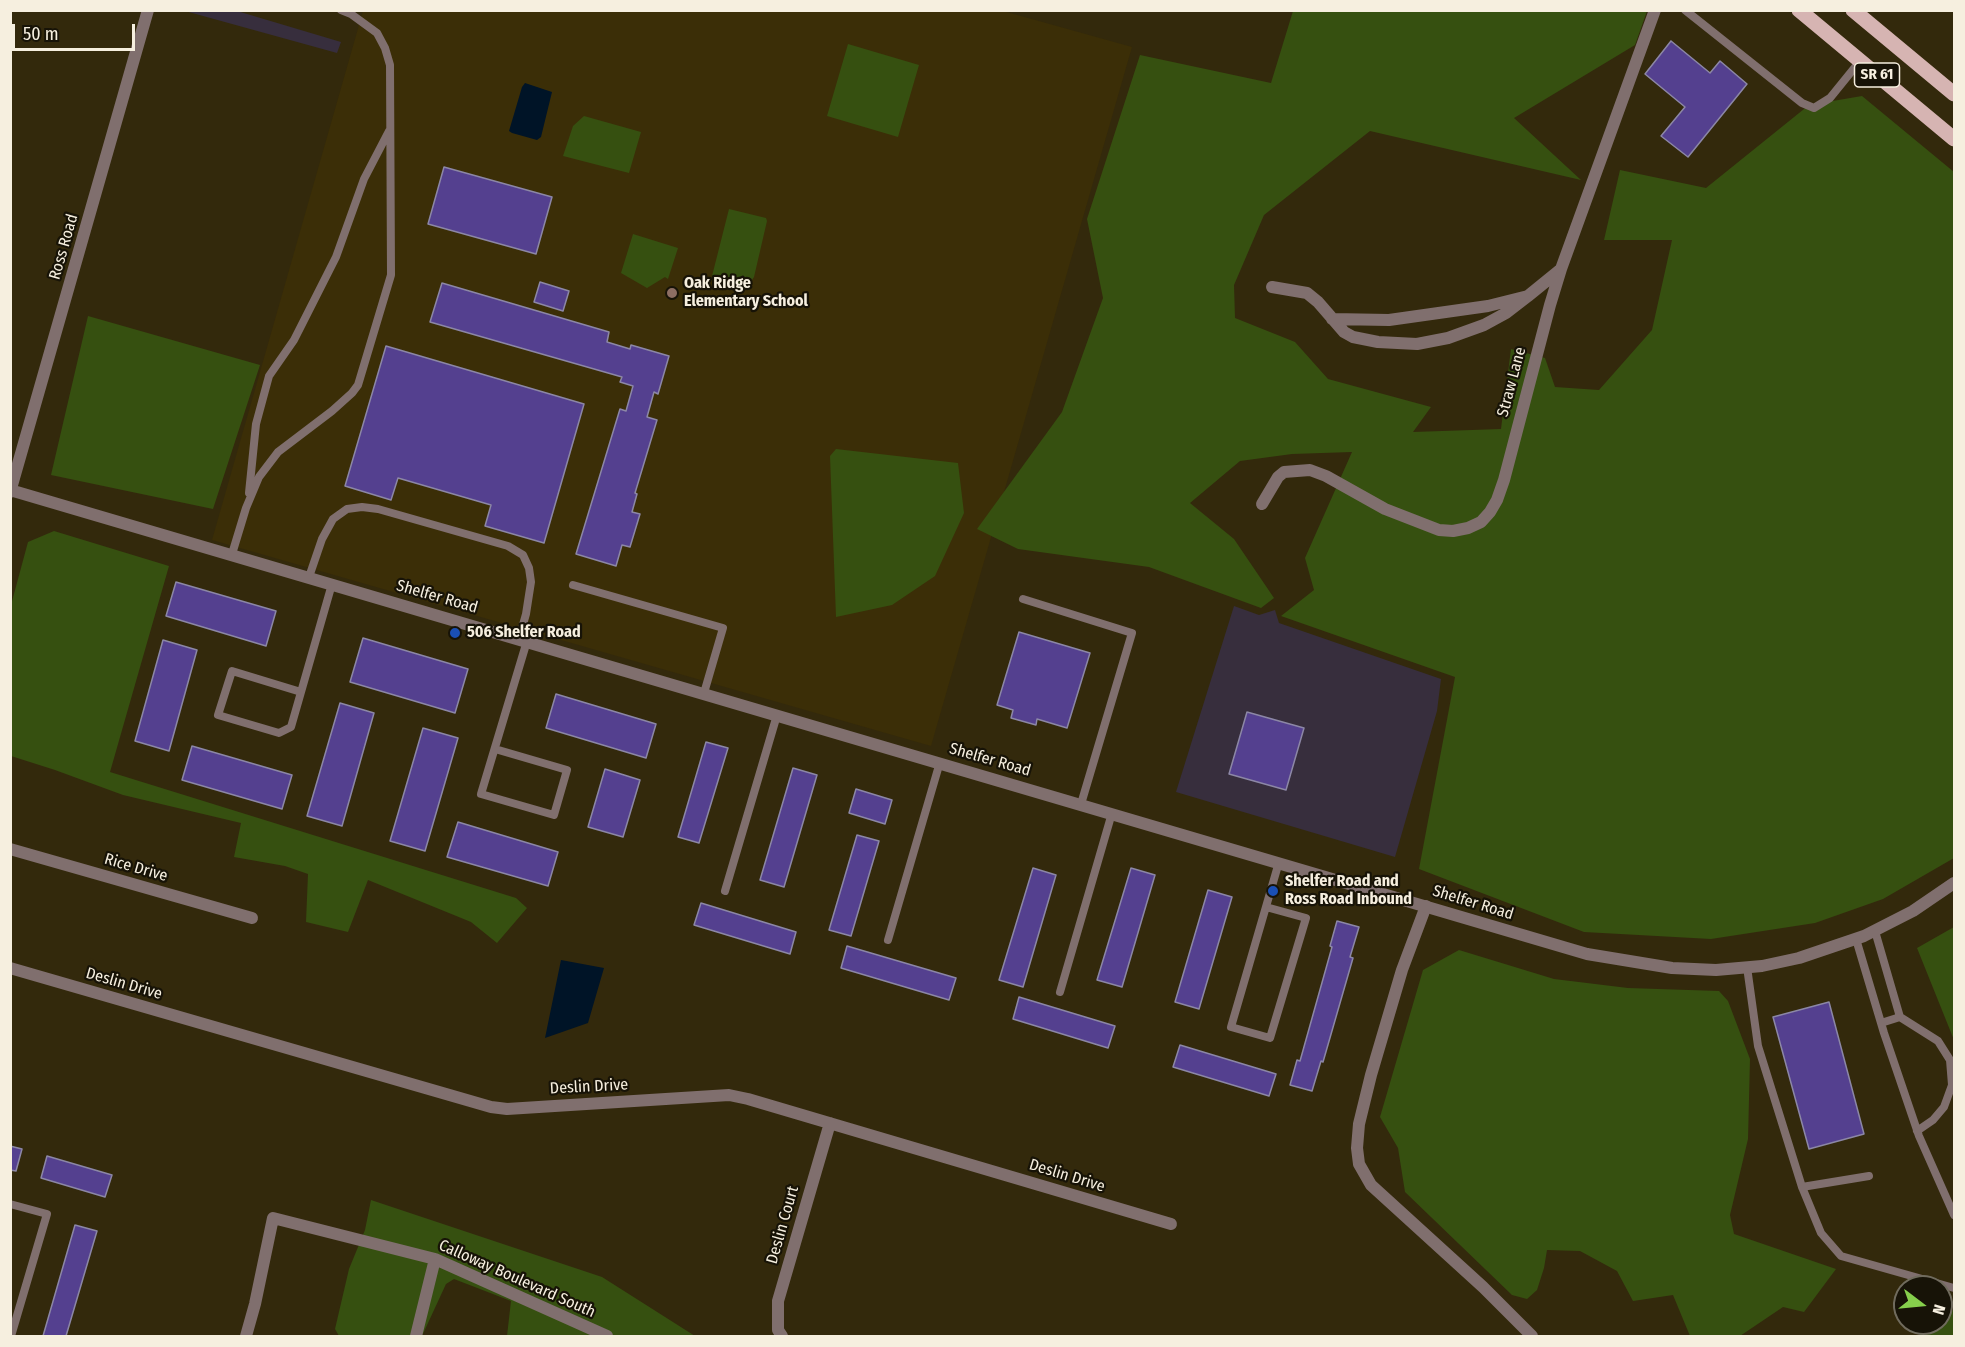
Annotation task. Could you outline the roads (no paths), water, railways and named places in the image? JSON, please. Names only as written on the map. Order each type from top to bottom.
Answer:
[{"type":"main road","name":"SR 61","points":[[1799,10],[1954,140]]},
{"type":"main road","name":"SR 61","points":[[1852,10],[1954,94]]},
{"type":"street","name":"Ross Road","points":[[11,491],[148,10]]},
{"type":"street","name":"Straw Lane","points":[[1262,504],[1278,477],[1284,472],[1310,470],[1326,476],[1385,509],[1438,530],[1453,531],[1468,528],[1481,522],[1490,512],[1504,480],[1561,269],[1654,10]]},
{"type":"street","points":[[1272,287],[1307,293],[1344,332],[1353,337],[1378,342],[1418,344],[1448,338],[1484,325],[1506,313],[1561,269]]},
{"type":"street","points":[[1332,319],[1389,320],[1488,306],[1528,296]]},
{"type":"street","name":"Shelfer Road","points":[[11,491],[232,554],[1587,954],[1643,965],[1716,970],[1799,958],[1875,931],[1913,911],[1954,883]]},
{"type":"street","name":"Rice Drive","points":[[10,849],[252,918]]},
{"type":"street","points":[[1426,906],[1402,970],[1371,1075],[1359,1124],[1357,1148],[1359,1164],[1371,1185],[1450,1256],[1532,1336]]},
{"type":"street","name":"Deslin Drive","points":[[10,968],[491,1107],[507,1109],[729,1095],[748,1098],[1171,1224]]},
{"type":"street","name":"Deslin Court","points":[[782,1336],[778,1330],[778,1301],[830,1123]]},
{"type":"street","name":"Calloway Boulevard South","points":[[246,1336],[260,1284],[273,1218],[435,1259],[607,1336]]},
{"type":"street","points":[[416,1336],[435,1259]]},
{"type":"lane","points":[[232,554],[259,477],[278,452],[332,411],[358,385],[391,275],[390,65],[377,33],[351,14],[341,10]]},
{"type":"lane","points":[[1685,10],[1802,102],[1814,108],[1830,98],[1860,61]]},
{"type":"lane","points":[[248,504],[256,424],[269,376],[294,340],[336,257],[364,179],[390,129]]},
{"type":"lane","points":[[309,577],[322,539],[333,519],[346,509],[362,507],[378,509],[508,546],[523,555],[529,568],[531,582],[523,640],[481,794],[554,815],[567,770],[495,749]]},
{"type":"lane","points":[[301,692],[232,671],[218,715],[279,732],[291,727],[332,584]]},
{"type":"lane","points":[[573,585],[723,628],[704,693]]},
{"type":"lane","points":[[1023,599],[1132,633],[1082,804]]},
{"type":"lane","points":[[725,891],[777,715]]},
{"type":"lane","points":[[888,940],[940,762]]},
{"type":"lane","points":[[1060,992],[1112,813]]},
{"type":"lane","points":[[1266,907],[1306,918],[1270,1038],[1231,1027],[1279,862]]},
{"type":"lane","points":[[1875,931],[1900,1017],[1938,1041],[1950,1060],[1952,1085],[1944,1107],[1933,1120],[1917,1131]]},
{"type":"lane","points":[[1856,939],[1917,1131],[1954,1215]]},
{"type":"lane","points":[[1747,967],[1758,1046],[1802,1187],[1821,1233],[1841,1256],[1954,1288]]},
{"type":"lane","points":[[1881,1023],[1900,1017]]},
{"type":"lane","points":[[1802,1187],[1869,1176]]},
{"type":"lane","points":[[10,1204],[46,1214],[11,1336]]},
{"type":"water","points":[[525,83],[552,92],[541,137],[537,140],[509,131]]},
{"type":"water","points":[[561,960],[604,968],[588,1023],[545,1038]]},
{"type":"place","name":"Oak Ridge Elementary School","points":[[672,293]]},
{"type":"place","name":"506 Shelfer Road","points":[[455,633]]},
{"type":"place","name":"Shelfer Road and Ross Road Inbound","points":[[1273,891]]}]
